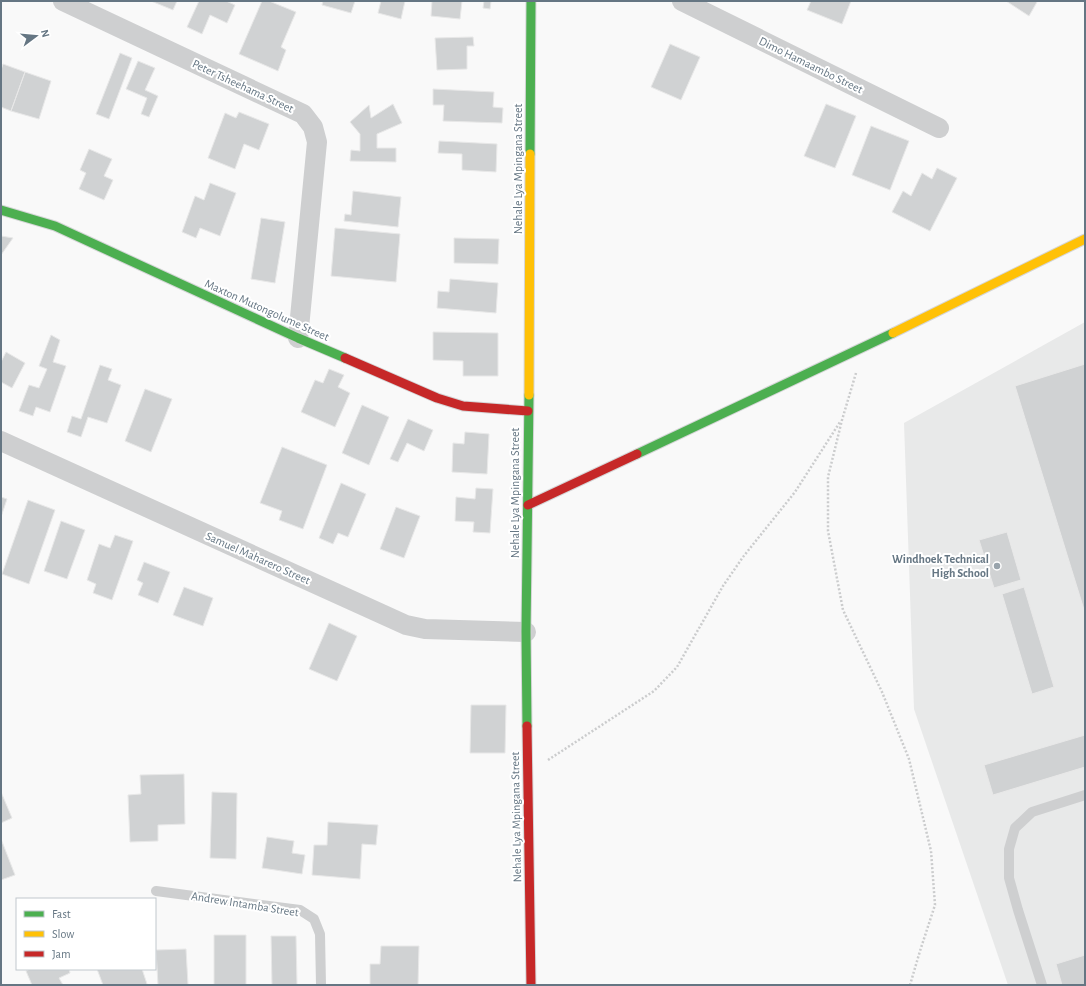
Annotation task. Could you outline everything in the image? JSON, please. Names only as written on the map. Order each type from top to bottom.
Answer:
[{"type":"street","name":"Peter Tsheehama Street","points":[[63,1],[303,114],[313,127],[317,142],[298,338]]},
{"type":"street","name":"Nehale Lya Mpingana Street","points":[[531,1],[526,632],[531,985]]},
{"type":"street","name":"Dimo Hamaambo Street","points":[[682,1],[939,128]]},
{"type":"street","name":"Maxton Mutongolume Street","points":[[1,210],[55,226],[298,338],[437,398],[463,406],[528,411]]},
{"type":"street","points":[[528,506],[919,321],[1085,239]]},
{"type":"street","name":"Samuel Maharero Street","points":[[1,441],[406,625],[425,629],[526,632]]},
{"type":"lane","points":[[1042,985],[1009,878],[1009,850],[1015,828],[1032,812],[1085,795]]},
{"type":"lane","name":"Andrew Intamba Street","points":[[156,891],[300,910],[314,919],[320,934],[321,985]]},
{"type":"path","points":[[864,346],[842,420],[828,477],[828,531],[843,610],[882,692],[909,759],[931,851],[936,905],[910,985]]},
{"type":"path","points":[[528,774],[654,692],[677,668],[723,586],[743,557],[795,492],[842,420]]},
{"type":"shaded area","name":"Windhoek Technical High School","points":[[1085,322],[1085,985],[1008,985],[914,709],[904,423]]},
{"type":"building","points":[[151,1],[177,1],[173,10]]},
{"type":"building","points":[[199,1],[226,1],[235,5],[227,23],[210,15],[202,34],[187,27]]},
{"type":"building","points":[[262,1],[269,1],[296,12],[281,47],[286,50],[278,71],[239,54]]},
{"type":"building","points":[[323,1],[355,1],[351,13],[322,5]]},
{"type":"building","points":[[381,1],[405,1],[401,19],[378,13]]},
{"type":"building","points":[[432,1],[462,1],[460,19],[431,16]]},
{"type":"building","points":[[484,1],[491,1],[490,9],[483,8]]},
{"type":"building","points":[[811,1],[851,1],[842,24],[807,10]]},
{"type":"building","points":[[1006,1],[1035,1],[1037,2],[1029,16]]},
{"type":"building","points":[[473,37],[474,46],[467,46],[467,69],[437,70],[435,38]]},
{"type":"building","points":[[670,44],[700,57],[681,100],[651,87]]},
{"type":"building","points":[[120,53],[132,58],[109,119],[96,114]]},
{"type":"building","points":[[138,61],[155,68],[145,90],[158,96],[149,117],[141,114],[147,98],[126,89]]},
{"type":"building","points":[[3,64],[25,72],[11,111],[1,107],[1,70]]},
{"type":"building","points":[[25,72],[51,81],[39,119],[11,111]]},
{"type":"building","points":[[433,89],[494,92],[493,107],[503,108],[502,123],[443,121],[444,105],[433,105]]},
{"type":"building","points":[[393,104],[402,123],[377,134],[377,148],[396,148],[396,162],[350,161],[351,150],[360,151],[360,134],[350,122],[369,105],[371,118]]},
{"type":"building","points":[[826,104],[856,116],[835,168],[804,156]]},
{"type":"building","points":[[239,112],[269,124],[259,150],[244,144],[235,169],[208,158],[225,113],[236,118]]},
{"type":"building","points":[[871,126],[909,141],[890,190],[852,175]]},
{"type":"building","points":[[439,141],[497,144],[496,172],[462,170],[462,154],[438,153]]},
{"type":"building","points":[[89,149],[112,159],[104,176],[113,180],[104,200],[79,189],[86,173],[80,170]]},
{"type":"building","points":[[937,168],[957,178],[930,231],[892,212],[903,191],[911,196],[922,173],[932,179]]},
{"type":"building","points":[[210,183],[236,193],[220,236],[200,228],[196,238],[182,232],[195,196],[204,200]]},
{"type":"building","points":[[353,191],[401,197],[398,227],[344,221],[345,214],[351,215]]},
{"type":"building","points":[[261,218],[285,222],[275,283],[251,279]]},
{"type":"building","points":[[335,228],[400,234],[396,282],[331,276]]},
{"type":"building","points":[[1,236],[13,238],[1,255]]},
{"type":"building","points":[[454,238],[499,239],[498,264],[454,263]]},
{"type":"building","points":[[450,279],[498,283],[496,313],[437,308],[438,291],[449,292]]},
{"type":"building","points":[[433,332],[498,333],[498,376],[463,376],[463,361],[433,360]]},
{"type":"building","points":[[51,335],[60,340],[53,362],[66,366],[50,412],[36,407],[33,416],[19,411],[29,385],[39,388],[47,369],[39,366]]},
{"type":"building","points":[[6,352],[25,363],[12,388],[1,382],[1,362]]},
{"type":"building","points":[[1085,364],[1085,613],[1015,386]]},
{"type":"building","points":[[100,365],[112,369],[108,380],[121,385],[107,423],[88,417],[81,437],[67,432],[72,416],[81,419]]},
{"type":"building","points":[[329,369],[344,375],[338,387],[350,393],[335,427],[301,412],[315,380],[323,383]]},
{"type":"building","points":[[145,389],[172,399],[151,452],[125,441]]},
{"type":"building","points":[[362,405],[389,417],[369,465],[342,453]]},
{"type":"building","points":[[408,419],[433,430],[424,451],[407,443],[398,462],[390,459]]},
{"type":"building","points":[[465,432],[489,434],[487,474],[452,472],[453,443],[464,444]]},
{"type":"building","points":[[282,447],[327,465],[303,529],[279,520],[282,511],[260,503]]},
{"type":"building","points":[[341,483],[366,494],[348,537],[338,533],[333,544],[319,538]]},
{"type":"building","points":[[476,488],[493,489],[490,533],[473,532],[474,522],[455,521],[456,497],[475,499]]},
{"type":"building","points":[[1,497],[7,499],[1,517]]},
{"type":"building","points":[[28,500],[55,510],[29,584],[2,574]]},
{"type":"building","points":[[396,507],[420,516],[404,558],[380,549]]},
{"type":"building","points":[[61,521],[85,530],[67,579],[44,571]]},
{"type":"building","points":[[1007,532],[1021,580],[994,588],[979,540]]},
{"type":"building","points":[[115,535],[133,541],[112,600],[93,593],[96,584],[87,580],[99,544],[110,548]]},
{"type":"building","points":[[144,562],[170,572],[158,603],[138,595],[143,583],[137,580]]},
{"type":"building","points":[[184,587],[213,598],[203,626],[173,615]]},
{"type":"building","points":[[1024,587],[1054,687],[1032,694],[1002,594]]},
{"type":"building","points":[[329,623],[357,636],[337,681],[309,669]]},
{"type":"building","points":[[471,705],[506,705],[505,753],[470,753]]},
{"type":"building","points":[[1085,735],[1085,767],[993,795],[984,765]]},
{"type":"building","points":[[184,774],[185,824],[158,825],[158,841],[130,842],[128,795],[141,794],[140,775]]},
{"type":"building","points":[[1,792],[12,818],[1,823]]},
{"type":"building","points":[[212,792],[237,793],[236,859],[210,858]]},
{"type":"building","points":[[328,822],[378,825],[376,845],[362,844],[360,879],[312,875],[314,845],[327,845]]},
{"type":"building","points":[[267,837],[294,841],[292,853],[305,855],[302,874],[262,868]]},
{"type":"building","points":[[1,839],[15,875],[1,880]]},
{"type":"building","points":[[214,935],[246,935],[246,985],[214,985]]},
{"type":"building","points":[[271,936],[296,936],[297,985],[272,985]]},
{"type":"building","points":[[381,946],[419,946],[418,985],[370,985],[370,964],[380,964]]},
{"type":"building","points":[[186,949],[188,985],[158,985],[156,950]]},
{"type":"building","points":[[1085,955],[1085,985],[1062,985],[1056,964]]},
{"type":"building","points":[[69,970],[70,973],[59,978],[63,985],[32,985],[26,971]]},
{"type":"building","points":[[97,970],[142,970],[147,984],[145,985],[103,985]]},
{"type":"traffic: fast","points":[[530,154],[531,1]]},
{"type":"traffic: fast","points":[[1,210],[55,226],[298,338],[345,358]]},
{"type":"traffic: fast","points":[[637,454],[893,333]]},
{"type":"traffic: fast","points":[[527,726],[526,632],[529,395]]},
{"type":"traffic: slow","points":[[529,395],[530,154]]},
{"type":"traffic: slow","points":[[893,333],[1085,239]]},
{"type":"traffic: jam","points":[[345,358],[437,398],[463,406],[528,411]]},
{"type":"traffic: jam","points":[[528,505],[637,454]]},
{"type":"traffic: jam","points":[[527,726],[531,985]]},
{"type":"place","name":"Windhoek Technical High School","points":[[997,566]]}]
